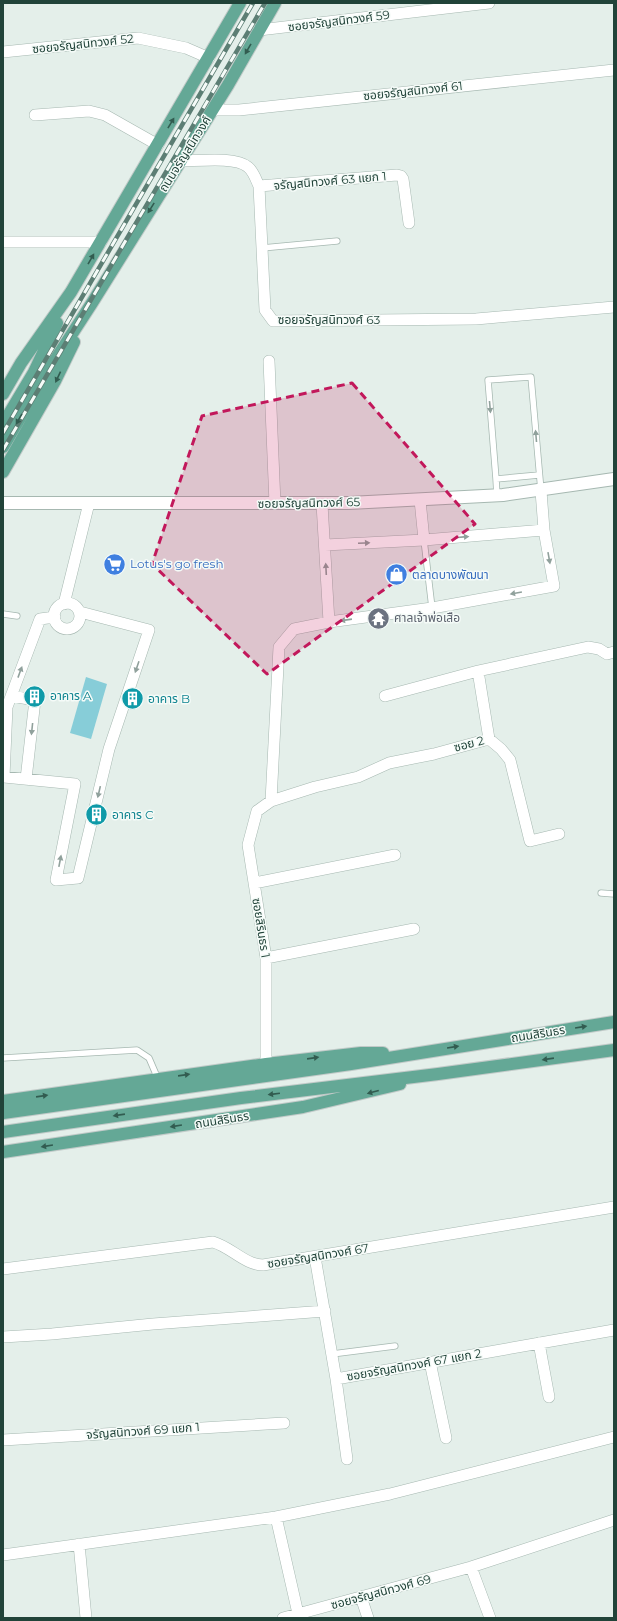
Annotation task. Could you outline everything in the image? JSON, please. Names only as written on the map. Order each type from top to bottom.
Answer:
[{"type":"main road","points":[[3,394],[22,363],[71,292],[240,3]]},
{"type":"main road","name":"ถนนจรัญสนิทวงศ์","points":[[3,447],[44,377],[92,303],[212,110],[275,3]]},
{"type":"main road","points":[[3,424],[34,372],[71,292]]},
{"type":"main road","name":"ถนนจรัญสนิทวงศ์","points":[[3,472],[56,381],[92,303]]},
{"type":"main road","name":"ถนนสิรินธร","points":[[3,1114],[351,1064],[614,1022]]},
{"type":"main road","name":"ถนนสิรินธร","points":[[3,1132],[241,1098],[438,1074],[614,1050]]},
{"type":"main road","name":"ถนนสิรินธร","points":[[3,1101],[266,1064],[361,1053],[414,1053]]},
{"type":"main road","name":"ถนนสิรินธร","points":[[3,1152],[303,1107],[370,1092],[438,1074]]},
{"type":"street","name":"ซอยจรัญสนิทวงศ์ 59","points":[[259,30],[489,3]]},
{"type":"street","name":"ซอยจรัญสนิทวงศ์ 52","points":[[3,52],[138,38],[186,48],[209,58]]},
{"type":"street","name":"ซอยจรัญสนิทวงศ์ 61","points":[[212,110],[239,110],[614,70]]},
{"type":"street","points":[[35,115],[89,111],[105,115],[158,145]]},
{"type":"street","name":"ซอยจรัญสนิทวงศ์ 63","points":[[180,161],[236,161],[247,166],[250,170],[259,186],[265,310],[273,321],[476,319],[614,307]]},
{"type":"street","name":"จรัญสนิทวงศ์ 63 แยก 1","points":[[259,186],[397,175],[401,176],[403,179],[409,224]]},
{"type":"street","points":[[3,242],[101,242]]},
{"type":"street","points":[[269,361],[275,504]]},
{"type":"street","name":"ซอยจรัญสนิทวงศ์ 65","points":[[3,503],[322,504],[496,496],[541,491],[614,479]]},
{"type":"street","points":[[271,801],[279,647],[294,629],[329,622],[432,608],[554,586],[544,530],[541,491]]},
{"type":"street","points":[[420,500],[424,540]]},
{"type":"street","points":[[64,604],[89,503]]},
{"type":"street","points":[[322,504],[329,622]]},
{"type":"street","points":[[325,545],[424,540],[544,530]]},
{"type":"street","points":[[54,617],[40,619],[7,707],[4,777],[75,784],[56,880],[78,878],[109,749],[149,630],[80,612],[72,604],[64,604],[57,609],[54,617],[58,625],[62,628],[70,629],[77,624],[80,612]]},
{"type":"street","points":[[385,696],[478,671],[588,647],[599,649],[607,654],[614,652]]},
{"type":"street","name":"ซอย 2","points":[[271,801],[315,787],[358,777],[389,763],[434,754],[489,739],[478,671]]},
{"type":"street","points":[[11,696],[35,700],[26,780]]},
{"type":"street","points":[[489,739],[501,749],[510,760],[530,841],[559,834]]},
{"type":"street","name":"ซอยสิรินธร 1","points":[[266,1064],[266,958],[248,845],[257,811],[271,801]]},
{"type":"street","points":[[254,883],[395,855]]},
{"type":"street","points":[[266,958],[414,929]]},
{"type":"street","name":"ซอยจรัญสนิทวงศ์ 67","points":[[3,1269],[213,1242],[221,1244],[254,1265],[315,1257],[614,1207]]},
{"type":"street","name":"ซอยจรัญสนิทวงศ์ 67 แยก 2","points":[[315,1257],[336,1379],[614,1330]]},
{"type":"street","points":[[3,1337],[325,1311]]},
{"type":"street","points":[[539,1343],[548,1397]]},
{"type":"street","points":[[430,1362],[446,1438]]},
{"type":"street","points":[[336,1379],[347,1459]]},
{"type":"street","name":"จรัญสนิทวงศ์ 69 แยก 1","points":[[3,1440],[284,1423]]},
{"type":"street","points":[[3,1555],[276,1517],[390,1494],[614,1437]]},
{"type":"street","points":[[276,1517],[298,1616]]},
{"type":"street","name":"ซอยจรัญสนิทวงศ์ 69","points":[[283,1618],[298,1616],[471,1567],[614,1520]]},
{"type":"street","points":[[79,1544],[86,1618]]},
{"type":"street","points":[[471,1567],[490,1618]]},
{"type":"street","points":[[362,1597],[368,1618]]},
{"type":"lane","points":[[262,248],[337,241]]},
{"type":"lane","points":[[496,496],[488,380],[531,377],[541,491]]},
{"type":"lane","points":[[496,479],[539,475]]},
{"type":"lane","points":[[424,540],[432,608]]},
{"type":"lane","points":[[3,614],[17,616]]},
{"type":"lane","points":[[600,893],[614,894]]},
{"type":"lane","points":[[3,1058],[137,1050],[149,1058],[158,1079]]},
{"type":"lane","points":[[332,1354],[396,1346]]},
{"type":"highlighted area","points":[[352,383],[475,524],[267,674],[152,564],[202,416]]},
{"type":"water","points":[[86,677],[107,684],[91,739],[70,733]]},
{"type":"railway","points":[[3,433],[253,3]]},
{"type":"railway","points":[[3,450],[265,3]]},
{"type":"place","name":"Lotus's go fresh","points":[[115,564]]},
{"type":"place","name":"ตลาดบางพัฒนา","points":[[396,575]]},
{"type":"place","name":"ศาลเจ้าพ่อเสือ","points":[[378,618]]},
{"type":"place","name":"อาคาร A","points":[[35,696]]},
{"type":"place","name":"อาคาร B","points":[[133,699]]},
{"type":"place","name":"อาคาร C","points":[[96,815]]}]
